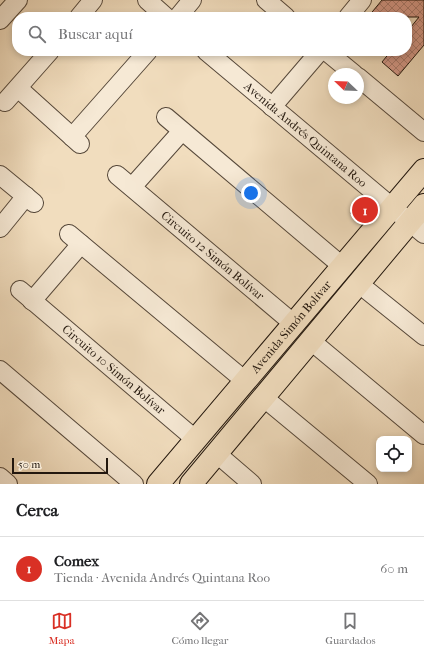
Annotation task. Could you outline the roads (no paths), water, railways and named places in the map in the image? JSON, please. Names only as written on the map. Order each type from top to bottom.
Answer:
[{"type":"main road","name":"Avenida Simón Bolívar","points":[[158,484],[244,380],[294,324],[424,170]]},
{"type":"main road","name":"Avenida Simón Bolívar","points":[[191,484],[358,283],[417,228],[424,205]]},
{"type":"street","points":[[0,20],[18,0]]},
{"type":"street","points":[[82,12],[93,0]]},
{"type":"street","points":[[147,0],[160,12]]},
{"type":"street","points":[[182,12],[192,0]]},
{"type":"street","points":[[266,0],[280,12]]},
{"type":"street","points":[[352,12],[362,0]]},
{"type":"street","points":[[5,102],[46,56]]},
{"type":"street","points":[[18,88],[76,141],[144,56]]},
{"type":"street","name":"Avenida Andrés Quintana Roo","points":[[212,56],[417,228]]},
{"type":"street","points":[[272,107],[316,56]]},
{"type":"street","points":[[332,56],[347,68]]},
{"type":"street","points":[[364,82],[424,132]]},
{"type":"street","points":[[166,117],[342,266]]},
{"type":"street","points":[[132,187],[182,131]]},
{"type":"street","points":[[0,175],[30,200],[0,228]]},
{"type":"street","name":"Circuito 12 Simón Bolívar","points":[[117,175],[294,324]]},
{"type":"street","name":"Circuito 10 Simón Bolívar","points":[[195,439],[26,296],[75,239],[244,380]]},
{"type":"street","points":[[358,283],[424,336]]},
{"type":"street","points":[[310,340],[424,435]]},
{"type":"street","points":[[0,370],[134,484]]},
{"type":"street","points":[[263,397],[368,484]]},
{"type":"street","points":[[216,453],[252,484]]},
{"type":"street","points":[[0,477],[8,484]]},
{"type":"place","name":"Comex","points":[[365,210]]}]
